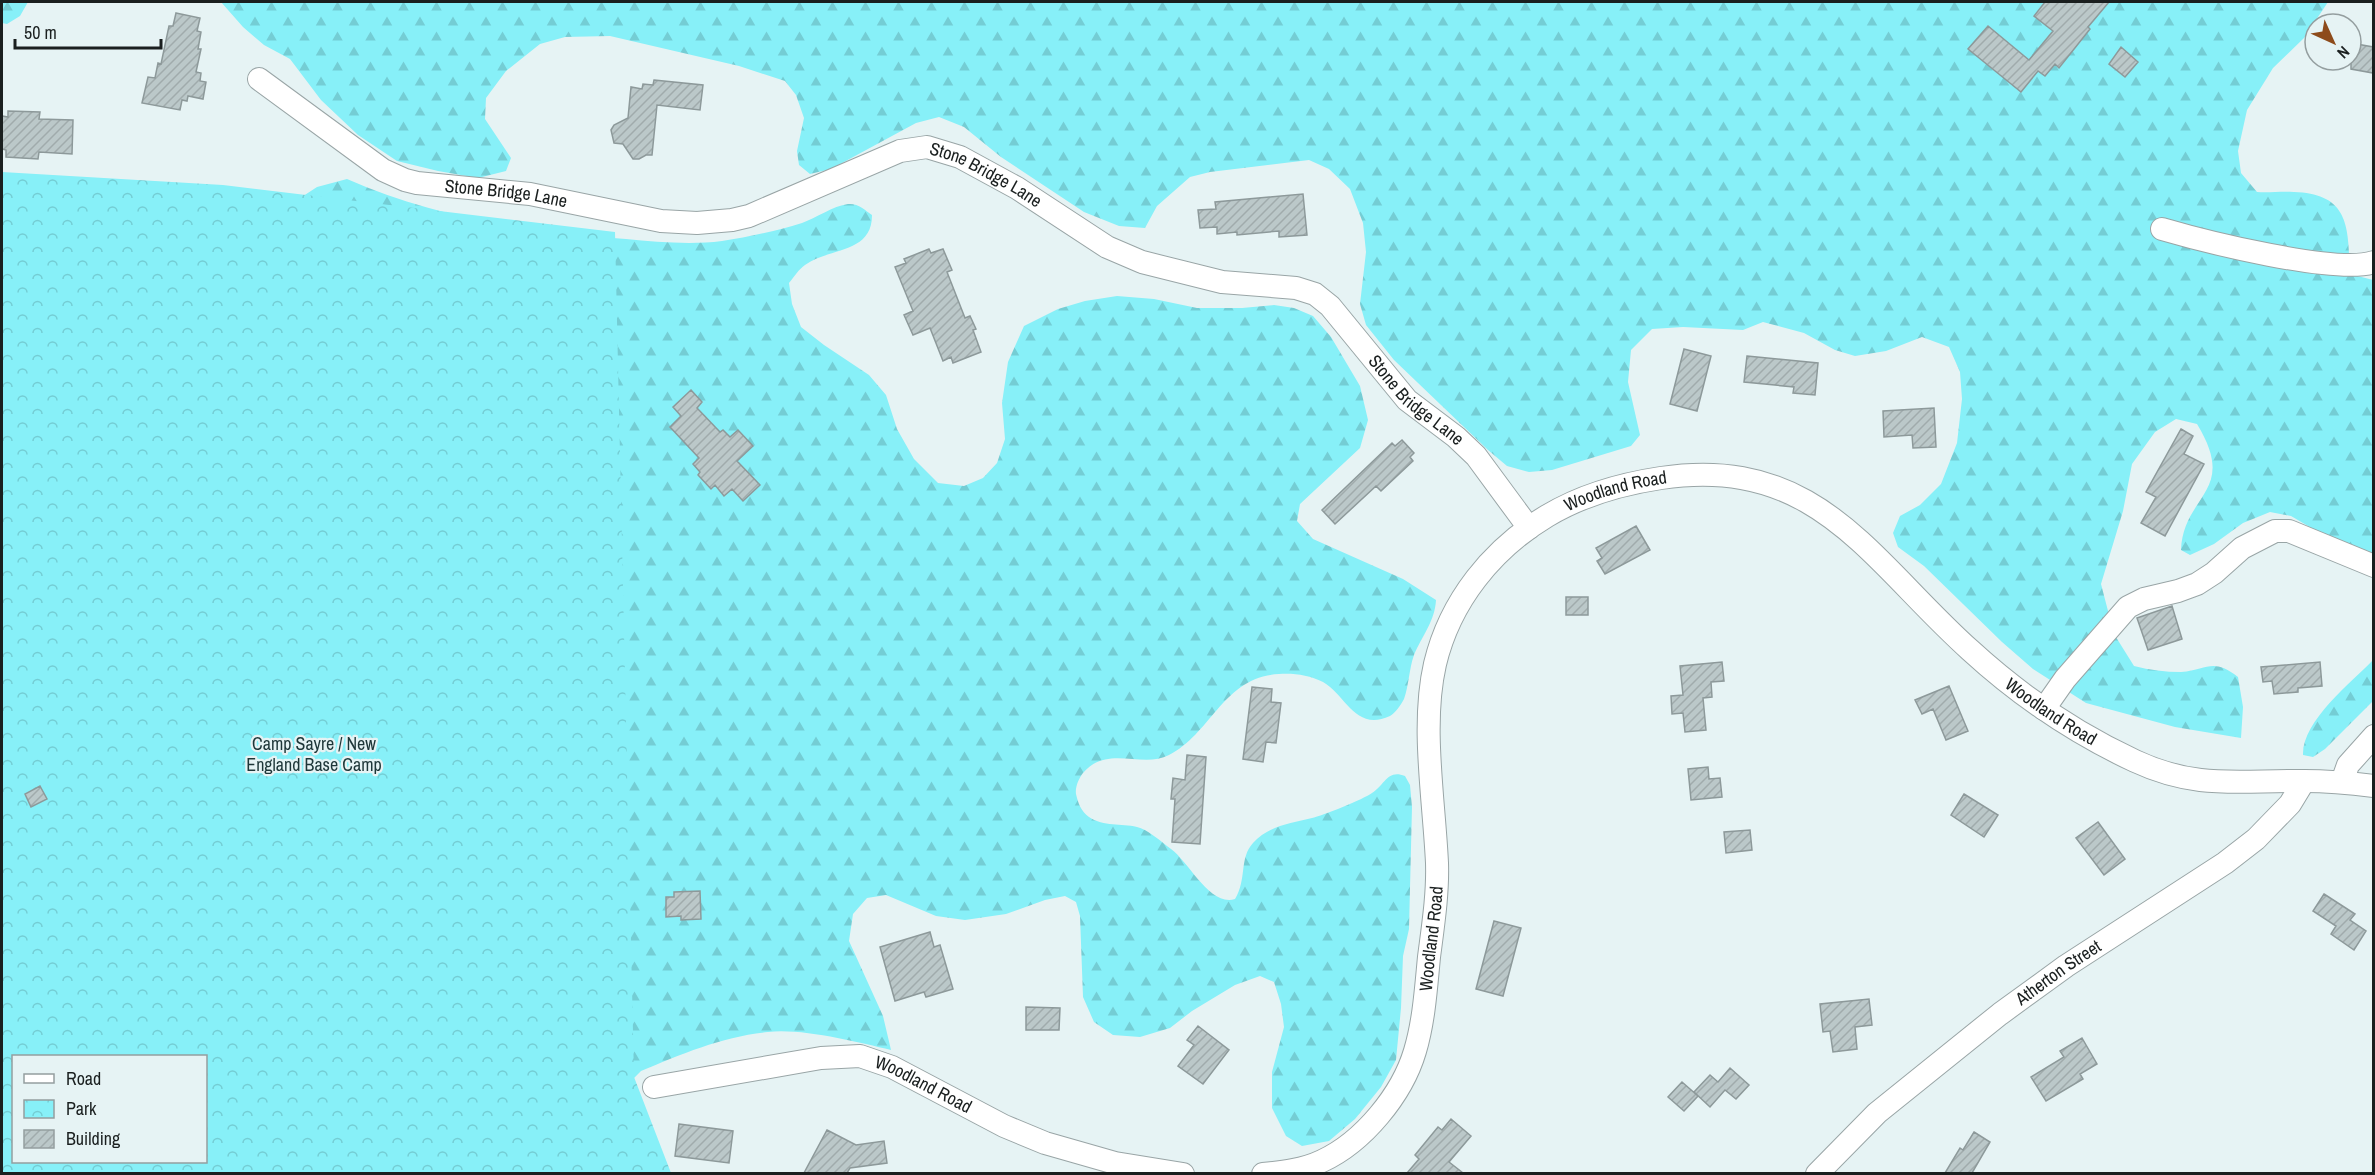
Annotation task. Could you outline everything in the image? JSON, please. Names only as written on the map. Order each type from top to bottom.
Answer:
[{"type":"street","name":"Stone Bridge Lane","points":[[259,79],[373,163],[405,180],[548,196],[661,221],[697,223],[732,220],[782,203],[900,151],[927,147],[941,150],[999,177],[1095,240],[1123,255],[1204,279],[1296,288],[1315,294],[1330,306],[1407,399],[1471,451],[1529,528]]},
{"type":"street","points":[[2162,229],[2215,243],[2309,260],[2354,264],[2373,262]]},
{"type":"street","name":"Woodland Road","points":[[1263,1173],[1283,1172],[1310,1166],[1325,1160],[1345,1146],[1362,1131],[1389,1100],[1414,1056],[1421,1025],[1437,888],[1429,718],[1436,660],[1449,623],[1469,588],[1496,556],[1529,528],[1582,499],[1623,485],[1711,474],[1749,478],[1775,486],[1799,496],[1827,513],[1857,539],[1968,649],[2004,679],[2044,709],[2110,748],[2176,777],[2218,783],[2304,781],[2373,786]]},
{"type":"street","points":[[2044,709],[2065,679],[2128,607],[2144,599],[2197,584],[2214,573],[2232,555],[2267,534],[2275,531],[2289,531],[2373,566]]},
{"type":"street","points":[[2342,783],[2348,765],[2373,736]]},
{"type":"street","name":"Atherton Street","points":[[1817,1173],[1876,1113],[2000,1014],[2066,966],[2225,863],[2256,839],[2290,804],[2304,781]]},
{"type":"street","name":"Woodland Road","points":[[654,1087],[821,1058],[860,1056],[892,1067],[1004,1126],[1045,1143],[1116,1163],[1183,1173]]},
{"type":"green space","points":[[2,2],[28,2],[20,16],[7,24],[2,23]]},
{"type":"green space","points":[[221,2],[2328,2],[2321,12],[2303,12],[2303,39],[2273,68],[2247,110],[2238,151],[2241,173],[2257,192],[2313,194],[2327,199],[2336,207],[2343,217],[2346,229],[2350,274],[2373,280],[2373,554],[2332,540],[2291,516],[2270,512],[2243,523],[2214,544],[2190,555],[2181,550],[2184,531],[2190,516],[2206,492],[2211,479],[2212,465],[2208,447],[2197,424],[2176,419],[2155,432],[2132,464],[2123,511],[2101,584],[2114,634],[2134,666],[2181,672],[2216,666],[2229,671],[2238,677],[2243,707],[2241,738],[2175,727],[2086,703],[2033,669],[1924,566],[1898,547],[1893,533],[1900,516],[1920,505],[1941,484],[1957,443],[1962,399],[1960,372],[1949,347],[1922,337],[1886,351],[1855,356],[1835,350],[1804,333],[1763,322],[1743,330],[1683,327],[1652,329],[1631,350],[1628,382],[1640,435],[1631,446],[1552,470],[1529,472],[1507,466],[1488,450],[1394,360],[1366,325],[1360,304],[1366,252],[1363,223],[1350,189],[1329,169],[1309,160],[1210,172],[1190,177],[1157,206],[1145,228],[1119,226],[1084,212],[1001,157],[964,127],[939,117],[916,123],[831,169],[810,174],[799,165],[797,151],[804,118],[796,95],[785,81],[739,66],[610,36],[565,37],[540,44],[506,71],[486,98],[485,119],[511,158],[506,171],[478,178],[397,161],[358,135],[321,100],[290,59],[264,45],[243,27]]},
{"type":"green space","name":"Camp Sayre / New England Base Camp","points":[[2,172],[223,185],[615,232],[634,1077],[671,1173],[2,1173]]},
{"type":"green space","points":[[347,179],[414,204],[484,221],[555,232],[674,243],[722,241],[752,236],[802,223],[842,205],[858,206],[872,215],[870,228],[865,237],[848,248],[815,259],[803,267],[789,283],[792,304],[801,327],[869,375],[886,395],[897,429],[914,459],[938,483],[964,486],[983,478],[997,463],[1005,439],[1002,403],[1008,362],[1024,326],[1058,309],[1085,301],[1117,296],[1154,299],[1197,308],[1274,305],[1294,308],[1313,316],[1331,337],[1360,386],[1368,420],[1360,448],[1300,504],[1297,521],[1313,539],[1403,579],[1436,600],[1431,622],[1414,655],[1404,699],[1390,716],[1378,720],[1368,719],[1359,716],[1331,688],[1318,680],[1290,674],[1260,677],[1231,695],[1184,745],[1169,755],[1148,760],[1114,758],[1092,764],[1083,773],[1076,791],[1080,807],[1089,817],[1107,824],[1141,828],[1150,833],[1178,855],[1209,890],[1226,900],[1235,899],[1239,892],[1246,855],[1259,837],[1280,826],[1317,817],[1352,803],[1372,793],[1390,776],[1399,774],[1405,776],[1410,785],[1412,807],[1409,929],[1403,956],[1396,1060],[1381,1087],[1355,1119],[1329,1141],[1302,1146],[1286,1136],[1272,1108],[1272,1072],[1284,1027],[1281,1004],[1274,982],[1260,976],[1235,985],[1192,1011],[1170,1028],[1140,1037],[1113,1035],[1094,1022],[1083,997],[1080,916],[1076,902],[1065,896],[1045,900],[1006,914],[965,920],[936,916],[886,895],[867,898],[853,914],[849,941],[883,1016],[891,1050],[813,1034],[768,1032],[735,1037],[687,1052],[641,1071],[630,1082],[653,1152],[2,1174],[2,190],[291,204],[317,187]]},
{"type":"green space","points":[[2373,660],[2373,701],[2325,749],[2313,757],[2303,755],[2310,729],[2319,716],[2329,703]]},
{"type":"building","points":[[2045,2],[2109,2],[2059,68],[2055,64],[2045,76],[2038,71],[2021,92],[1968,49],[1988,26],[2029,60],[2053,31],[2034,16]]},
{"type":"building","points":[[176,13],[200,18],[197,31],[201,32],[198,49],[201,49],[196,72],[201,73],[200,81],[206,82],[203,99],[188,96],[187,101],[182,100],[180,110],[142,103],[148,77],[155,78],[158,63],[161,64],[169,26],[173,26]]},
{"type":"building","points":[[2363,45],[2373,47],[2373,73],[2363,71]]},
{"type":"building","points":[[2121,47],[2138,62],[2125,77],[2109,64]]},
{"type":"building","points":[[654,80],[703,85],[700,110],[657,105],[652,155],[633,159],[623,144],[614,143],[611,130],[614,125],[628,118],[631,87],[642,89],[643,84],[653,85]]},
{"type":"building","points":[[8,111],[40,112],[39,119],[73,120],[72,154],[39,152],[38,159],[6,157],[6,150],[2,149],[2,116],[8,117]]},
{"type":"building","points":[[1303,194],[1307,235],[1279,237],[1279,231],[1237,235],[1237,232],[1217,234],[1217,227],[1200,228],[1198,210],[1216,209],[1215,202]]},
{"type":"building","points":[[929,249],[931,253],[943,249],[952,270],[947,272],[965,318],[970,316],[976,329],[973,330],[981,352],[953,363],[951,357],[943,361],[930,328],[913,335],[904,315],[913,311],[895,267],[906,263],[904,259]]},
{"type":"building","points":[[1684,349],[1711,356],[1697,411],[1670,404]]},
{"type":"building","points":[[1747,356],[1818,363],[1815,395],[1793,393],[1794,387],[1744,382]]},
{"type":"building","points":[[691,390],[702,402],[697,408],[720,432],[723,430],[730,437],[738,430],[753,446],[737,461],[760,485],[743,501],[732,489],[724,496],[715,485],[711,489],[698,475],[700,472],[693,464],[699,458],[670,427],[681,416],[673,407]]},
{"type":"building","points":[[1934,408],[1936,447],[1913,448],[1912,435],[1884,437],[1883,411]]},
{"type":"building","points":[[2181,429],[2193,436],[2184,454],[2204,464],[2165,536],[2141,523],[2156,497],[2146,492]]},
{"type":"building","points":[[1402,440],[1414,453],[1410,457],[1413,461],[1381,491],[1376,486],[1335,524],[1322,510],[1392,443],[1395,446]]},
{"type":"building","points":[[1636,526],[1650,550],[1605,574],[1597,561],[1602,558],[1596,548]]},
{"type":"building","points":[[1566,597],[1588,597],[1588,615],[1566,615]]},
{"type":"building","points":[[2172,606],[2182,639],[2148,650],[2137,618]]},
{"type":"building","points":[[1722,662],[1724,681],[1711,682],[1712,697],[1703,698],[1706,730],[1685,732],[1683,713],[1672,714],[1671,696],[1683,695],[1680,666]]},
{"type":"building","points":[[2320,662],[2322,686],[2298,688],[2298,692],[2274,694],[2272,681],[2263,682],[2261,667]]},
{"type":"building","points":[[1949,686],[1968,731],[1946,740],[1933,709],[1922,714],[1915,700]]},
{"type":"building","points":[[1252,687],[1272,689],[1271,702],[1281,703],[1276,743],[1266,742],[1263,762],[1243,759]]},
{"type":"building","points":[[1187,755],[1206,757],[1200,844],[1172,842],[1175,799],[1171,799],[1173,778],[1185,780]]},
{"type":"building","points":[[1708,767],[1709,779],[1720,778],[1722,797],[1691,800],[1688,769]]},
{"type":"building","points":[[40,786],[47,799],[31,807],[25,794]]},
{"type":"building","points":[[1964,794],[1998,815],[1984,837],[1951,815]]},
{"type":"building","points":[[2098,822],[2125,859],[2104,875],[2076,838]]},
{"type":"building","points":[[1750,830],[1752,850],[1726,853],[1724,832]]},
{"type":"building","points":[[700,891],[701,919],[681,920],[681,916],[666,917],[666,897],[674,897],[674,892]]},
{"type":"building","points":[[2324,894],[2355,914],[2350,920],[2366,931],[2354,950],[2331,934],[2336,926],[2313,911]]},
{"type":"building","points":[[1494,921],[1521,928],[1503,996],[1476,989]]},
{"type":"building","points":[[930,932],[934,947],[940,945],[953,989],[926,997],[924,992],[895,1001],[880,947]]},
{"type":"building","points":[[1869,999],[1872,1025],[1855,1027],[1857,1049],[1833,1052],[1830,1031],[1823,1032],[1820,1004]]},
{"type":"building","points":[[1026,1007],[1060,1008],[1059,1030],[1026,1030]]},
{"type":"building","points":[[1198,1026],[1229,1050],[1203,1084],[1178,1066],[1194,1045],[1187,1040]]},
{"type":"building","points":[[2082,1038],[2097,1064],[2080,1074],[2083,1079],[2046,1101],[2031,1077],[2064,1057],[2060,1051]]},
{"type":"building","points":[[1730,1068],[1749,1085],[1736,1099],[1725,1090],[1710,1107],[1694,1092],[1710,1075],[1718,1082]]},
{"type":"building","points":[[1682,1082],[1698,1096],[1684,1111],[1668,1097]]},
{"type":"building","points":[[1451,1119],[1471,1136],[1449,1162],[1463,1173],[1407,1173],[1419,1159],[1415,1155],[1438,1127],[1442,1130]]},
{"type":"building","points":[[679,1124],[733,1131],[729,1163],[675,1156]]},
{"type":"building","points":[[827,1130],[856,1145],[884,1141],[887,1163],[850,1168],[847,1173],[804,1173]]},
{"type":"building","points":[[1974,1132],[1990,1142],[1972,1173],[1945,1173],[1960,1148],[1963,1150]]}]
